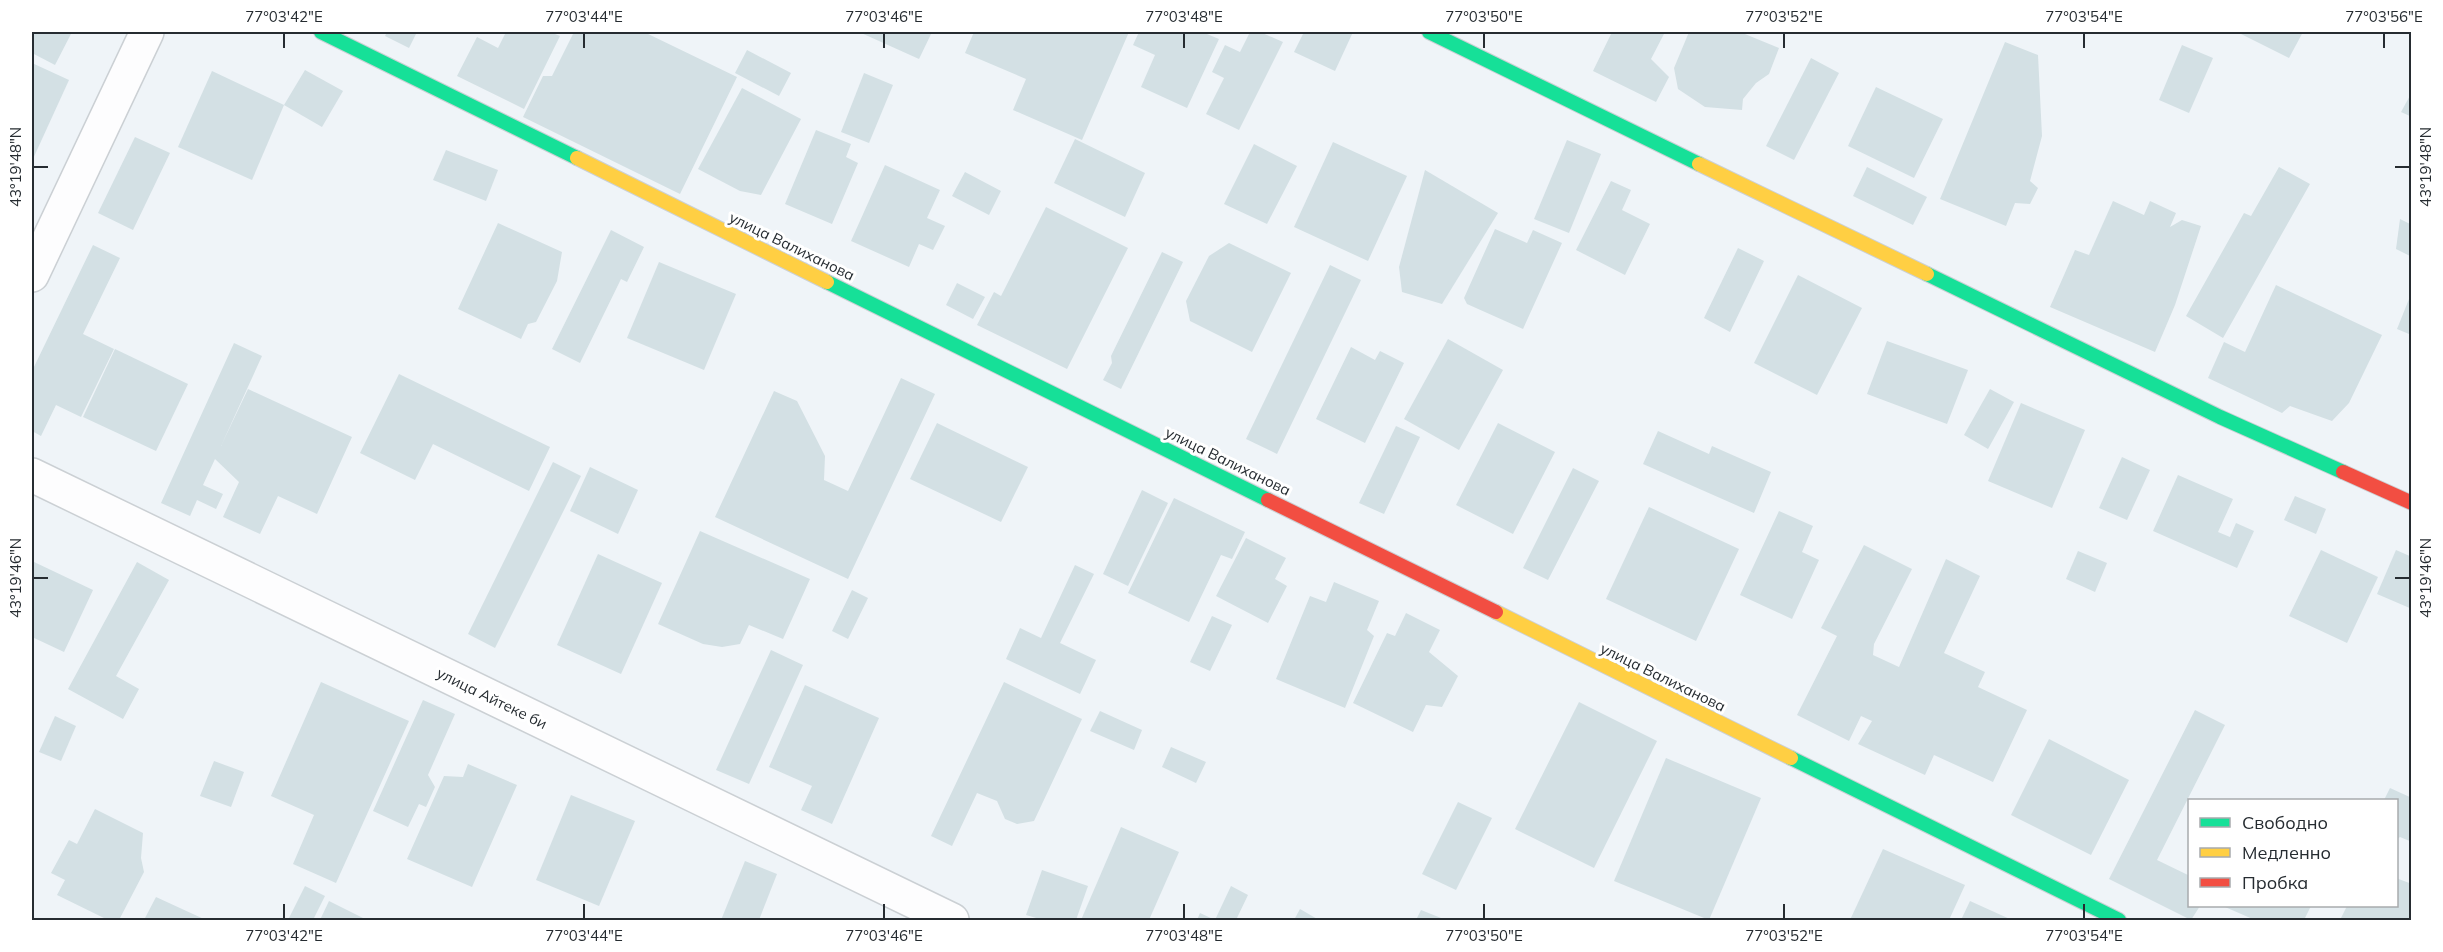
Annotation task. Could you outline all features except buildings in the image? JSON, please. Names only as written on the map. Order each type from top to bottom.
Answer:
[{"type":"street","points":[[32,275],[147,32]]},
{"type":"street","name":"улица Валиханова","points":[[321,32],[2119,921]]},
{"type":"street","points":[[1429,32],[2220,417],[2412,503]]},
{"type":"street","name":"улица Айтеке би","points":[[32,475],[952,921]]},
{"type":"traffic: fast","points":[[321,32],[577,158]]},
{"type":"traffic: fast","points":[[1429,32],[1699,164]]},
{"type":"traffic: fast","points":[[1927,274],[2220,417],[2343,472]]},
{"type":"traffic: fast","points":[[827,282],[1268,500]]},
{"type":"traffic: fast","points":[[1791,758],[2119,920]]},
{"type":"traffic: slow","points":[[577,158],[827,282]]},
{"type":"traffic: slow","points":[[1699,164],[1927,274]]},
{"type":"traffic: slow","points":[[1496,612],[1791,758]]},
{"type":"traffic: jam","points":[[2343,472],[2412,503]]},
{"type":"traffic: jam","points":[[1268,500],[1496,612]]}]
